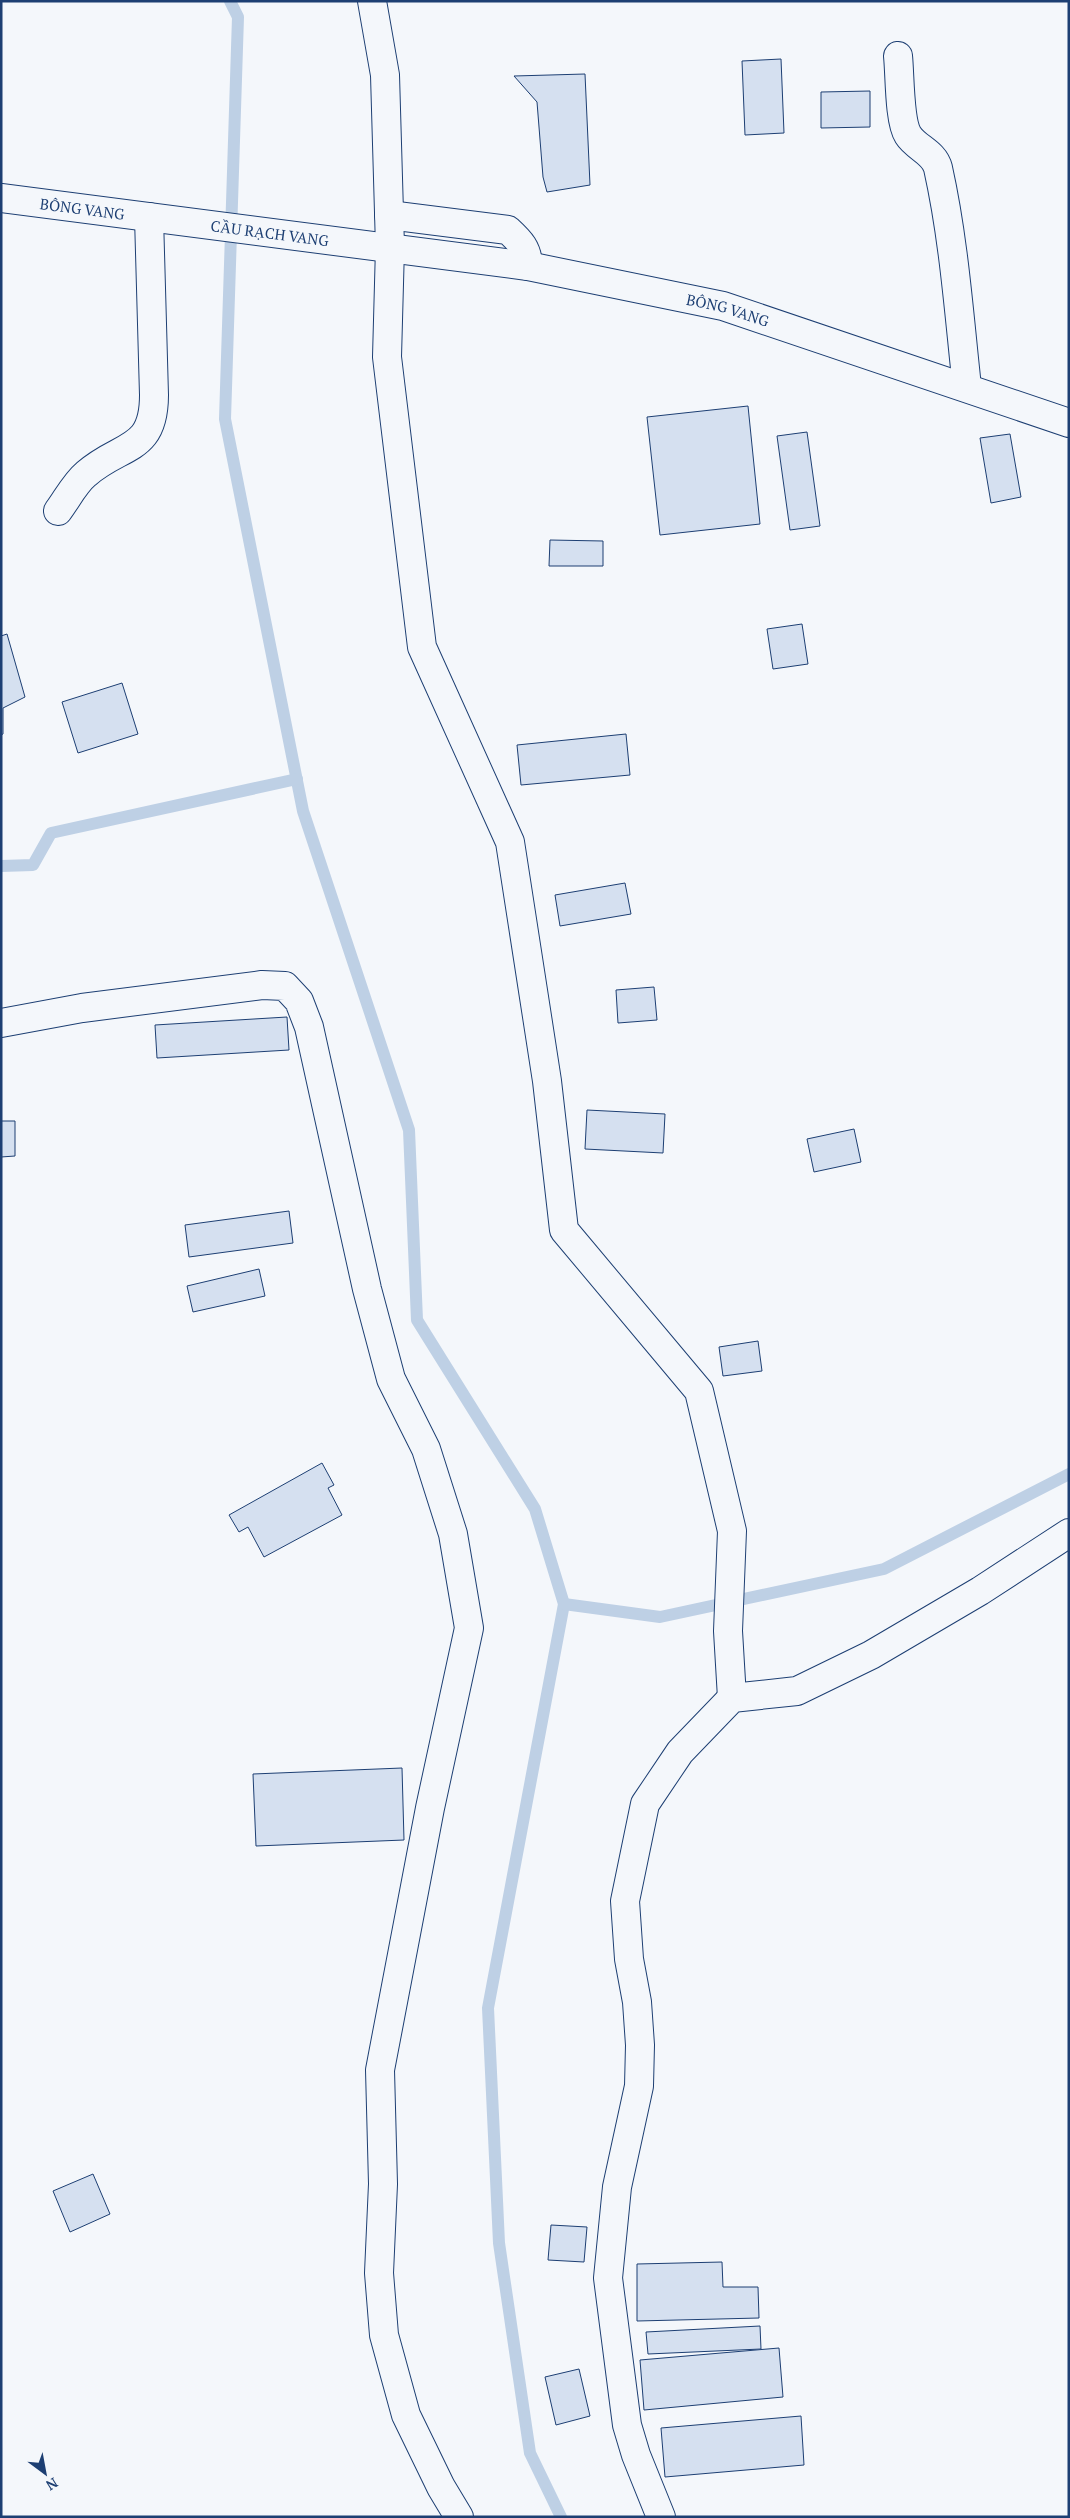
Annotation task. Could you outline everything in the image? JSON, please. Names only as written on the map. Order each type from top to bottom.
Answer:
[{"type":"street","points":[[372,1],[385,75],[389,215],[383,248],[387,357],[422,647],[510,842],[547,1081],[564,1230],[700,1391],[732,1531],[728,1631],[732,1698]]},
{"type":"street","points":[[898,56],[905,128],[914,142],[935,161],[943,192],[954,265],[967,387]]},
{"type":"street","name":"BÔNG VANG","points":[[1,198],[157,218]]},
{"type":"street","points":[[389,215],[508,230],[522,242],[528,256],[528,266]]},
{"type":"street","points":[[58,511],[85,475],[144,436],[152,422],[157,218]]},
{"type":"street","name":"CẦU RẠCH VANG","points":[[157,218],[383,248]]},
{"type":"street","name":"BÔNG VANG","points":[[383,248],[528,266],[723,306],[1069,423]]},
{"type":"street","points":[[1,1022],[82,1008],[262,985],[285,986],[299,1002],[309,1027],[367,1289],[391,1379],[426,1449],[453,1534],[469,1628],[430,1808],[380,2070],[383,2184],[379,2273],[384,2335],[406,2415],[441,2487],[459,2517]]},
{"type":"street","points":[[661,2517],[636,2455],[628,2425],[608,2278],[617,2188],[639,2086],[640,2036],[629,1959],[625,1901],[645,1804],[680,1752],[732,1698],[797,1691],[871,1655],[980,1590],[1069,1533]]},
{"type":"building","points":[[781,59],[784,133],[745,135],[742,61]]},
{"type":"building","points":[[585,74],[590,185],[547,192],[543,177],[537,102],[514,76]]},
{"type":"building","points":[[870,91],[870,127],[821,128],[821,92]]},
{"type":"building","points":[[748,406],[760,524],[660,535],[647,417]]},
{"type":"building","points":[[807,432],[820,526],[790,530],[777,436]]},
{"type":"building","points":[[1010,434],[1021,497],[991,503],[980,438]]},
{"type":"building","points":[[550,540],[603,541],[603,566],[549,566]]},
{"type":"building","points":[[802,624],[808,664],[773,669],[767,629]]},
{"type":"building","points":[[7,634],[25,697],[3,708],[3,734],[1,735],[1,636]]},
{"type":"building","points":[[122,683],[138,734],[78,753],[62,702]]},
{"type":"building","points":[[626,734],[630,775],[521,785],[517,745]]},
{"type":"building","points":[[625,883],[631,914],[560,926],[555,895]]},
{"type":"building","points":[[654,987],[657,1020],[618,1023],[616,990]]},
{"type":"building","points":[[287,1017],[289,1050],[157,1058],[155,1025]]},
{"type":"building","points":[[587,1110],[665,1114],[663,1153],[585,1149]]},
{"type":"building","points":[[1,1121],[15,1121],[15,1156],[1,1157]]},
{"type":"building","points":[[854,1129],[861,1162],[814,1172],[807,1139]]},
{"type":"building","points":[[289,1211],[293,1243],[189,1257],[185,1225]]},
{"type":"building","points":[[259,1269],[265,1296],[193,1312],[187,1286]]},
{"type":"building","points":[[758,1341],[762,1371],[723,1376],[719,1347]]},
{"type":"building","points":[[322,1463],[334,1485],[328,1488],[342,1515],[264,1557],[248,1527],[239,1532],[229,1515]]},
{"type":"building","points":[[402,1768],[404,1840],[256,1846],[253,1774]]},
{"type":"building","points":[[93,2174],[110,2214],[70,2232],[53,2191]]},
{"type":"building","points":[[551,2225],[587,2227],[584,2262],[548,2260]]},
{"type":"building","points":[[722,2262],[723,2287],[758,2287],[759,2318],[637,2321],[637,2264]]},
{"type":"building","points":[[760,2326],[761,2349],[648,2354],[646,2332]]},
{"type":"building","points":[[779,2348],[783,2397],[644,2410],[640,2360]]},
{"type":"building","points":[[579,2369],[590,2416],[556,2425],[545,2377]]},
{"type":"building","points":[[801,2416],[804,2465],[665,2477],[661,2428]]},
{"type":"waterway","points":[[230,1],[238,17],[225,419],[303,811],[409,1130],[417,1320],[535,1509],[564,1604],[488,2008],[499,2243],[530,2453],[561,2517]]},
{"type":"waterway","points":[[1,866],[33,865],[51,833],[297,779]]},
{"type":"waterway","points":[[564,1604],[660,1617],[884,1569],[1069,1474]]}]
